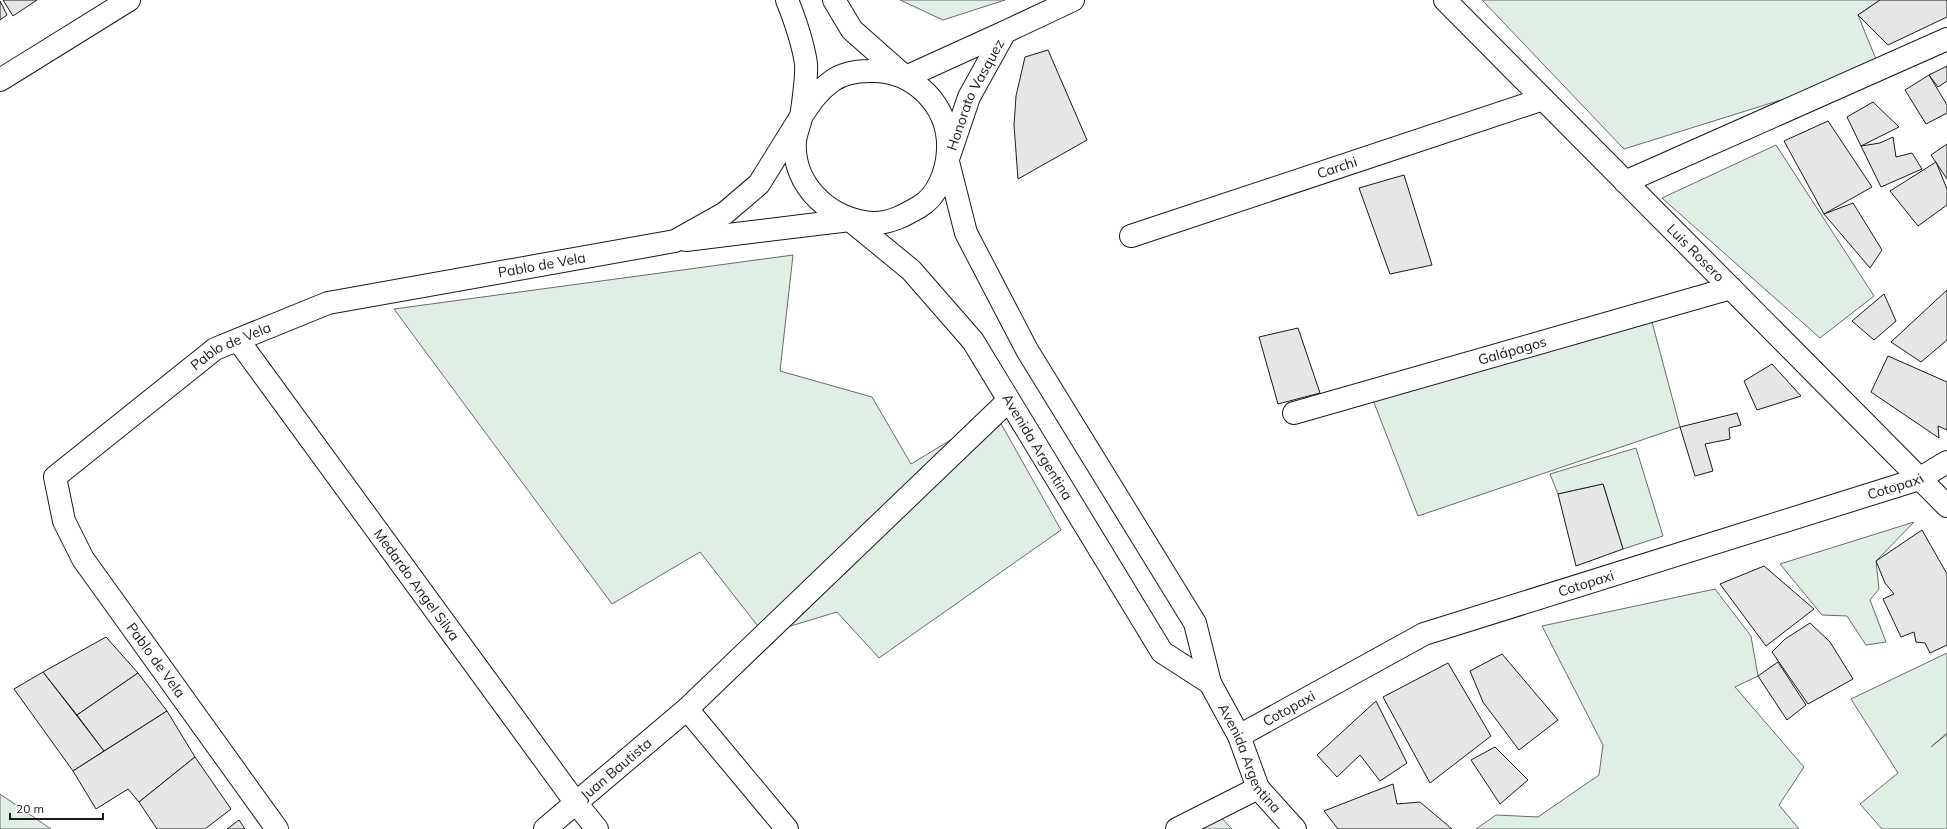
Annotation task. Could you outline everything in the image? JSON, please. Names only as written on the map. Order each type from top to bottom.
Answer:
[{"type":"street","points":[[2,80],[129,0]]},
{"type":"street","points":[[787,0],[795,21],[806,64],[801,117],[795,142],[798,167],[809,190],[827,208],[850,220]]},
{"type":"street","points":[[834,0],[852,30],[906,77],[926,92],[941,112],[949,136],[948,162]]},
{"type":"street","name":"Honorato Vasquez","points":[[850,220],[875,223],[900,218],[922,205],[939,186],[969,97],[1005,32],[1073,0]]},
{"type":"street","name":"Luis Rosero","points":[[1445,0],[1947,506]]},
{"type":"street","points":[[906,77],[1005,32]]},
{"type":"street","points":[[1625,182],[1947,39]]},
{"type":"street","name":"Pablo de Vela","points":[[277,829],[83,559],[64,521],[55,477],[215,349],[328,303],[675,241],[725,213],[759,184],[814,96],[833,80],[857,71],[882,70],[906,77]]},
{"type":"street","name":"Carchi","points":[[1132,236],[1543,99]]},
{"type":"street","name":"Avenida Argentina","points":[[948,162],[966,233],[1027,350],[1195,623],[1210,683],[1239,736],[1258,788],[1295,829]]},
{"type":"street","points":[[675,241],[850,220]]},
{"type":"street","name":"Avenida Argentina","points":[[850,220],[917,276],[973,341],[1162,652],[1210,683]]},
{"type":"street","name":"Galápagos","points":[[1294,414],[1731,288]]},
{"type":"street","name":"Medardo Angel Silva","points":[[238,340],[576,803],[597,829]]},
{"type":"street","name":"Juan Bautista","points":[[545,829],[688,709],[1008,400]]},
{"type":"street","name":"Cotopaxi","points":[[1239,736],[1424,634],[1920,479],[1947,462]]},
{"type":"street","points":[[688,709],[787,829]]},
{"type":"street","points":[[1177,829],[1258,788]]},
{"type":"green space","points":[[900,0],[1005,0],[943,20]]},
{"type":"green space","points":[[1482,0],[1880,0],[1858,15],[1880,69],[1624,149]]},
{"type":"green space","points":[[1776,145],[1874,296],[1820,338],[1662,198]]},
{"type":"green space","points":[[793,255],[780,371],[872,397],[911,464],[995,413],[1061,530],[879,658],[837,612],[764,634],[700,552],[612,604],[394,309]]},
{"type":"green space","points":[[1652,322],[1680,427],[1418,516],[1373,400]]},
{"type":"green space","points":[[1636,448],[1663,536],[1623,549],[1603,484],[1558,494],[1550,474]]},
{"type":"green space","points":[[1914,522],[1876,561],[1879,589],[1870,600],[1886,642],[1866,645],[1847,616],[1822,615],[1780,564]]},
{"type":"green space","points":[[1715,589],[1751,636],[1758,676],[1735,687],[1804,767],[1779,805],[1799,829],[1476,829],[1496,815],[1538,817],[1599,775],[1603,745],[1542,626]]},
{"type":"green space","points":[[1947,653],[1947,733],[1931,747],[1947,734],[1947,829],[1882,829],[1860,804],[1898,773],[1851,699]]},
{"type":"green space","points":[[0,794],[51,829],[0,829]]},
{"type":"green space","points":[[1213,809],[1232,829],[1178,829]]},
{"type":"building","points":[[3,0],[37,0],[13,16]]},
{"type":"building","points":[[1880,0],[1947,0],[1947,17],[1888,45],[1858,15]]},
{"type":"building","points":[[0,1],[7,15],[0,20]]},
{"type":"building","points":[[1048,50],[1087,140],[1018,179],[1014,125],[1016,96],[1025,57]]},
{"type":"building","points":[[1947,66],[1947,81],[1938,87],[1929,75]]},
{"type":"building","points":[[1929,75],[1947,105],[1947,113],[1926,124],[1905,90]]},
{"type":"building","points":[[1873,102],[1899,127],[1861,146],[1847,117]]},
{"type":"building","points":[[1828,121],[1872,187],[1824,214],[1784,141]]},
{"type":"building","points":[[1893,137],[1896,157],[1912,153],[1922,169],[1881,187],[1861,146],[1880,143]]},
{"type":"building","points":[[1947,144],[1947,179],[1931,155]]},
{"type":"building","points":[[1936,162],[1947,189],[1947,205],[1918,226],[1890,191]]},
{"type":"building","points":[[1404,175],[1432,265],[1390,274],[1359,188]]},
{"type":"building","points":[[1853,203],[1882,250],[1870,268],[1824,214]]},
{"type":"building","points":[[1947,290],[1947,340],[1921,362],[1891,342]]},
{"type":"building","points":[[1884,294],[1896,321],[1874,340],[1852,321]]},
{"type":"building","points":[[1298,328],[1320,393],[1278,404],[1259,337]]},
{"type":"building","points":[[1888,356],[1947,382],[1947,430],[1938,426],[1939,438],[1871,392]]},
{"type":"building","points":[[1772,364],[1801,396],[1757,410],[1744,381]]},
{"type":"building","points":[[1737,413],[1741,425],[1729,428],[1730,439],[1705,444],[1713,471],[1695,476],[1680,427]]},
{"type":"building","points":[[1603,484],[1623,549],[1576,566],[1558,494]]},
{"type":"building","points":[[1922,530],[1947,574],[1947,645],[1930,653],[1925,643],[1916,642],[1914,632],[1901,637],[1883,599],[1894,594],[1885,583],[1876,561]]},
{"type":"building","points":[[1764,566],[1814,609],[1766,646],[1720,584]]},
{"type":"building","points":[[1810,623],[1830,642],[1853,679],[1808,704],[1772,652],[1785,639]]},
{"type":"building","points":[[106,637],[138,673],[77,715],[43,672]]},
{"type":"building","points":[[1502,654],[1558,720],[1519,750],[1483,702],[1470,671]]},
{"type":"building","points":[[1778,662],[1806,705],[1787,720],[1758,676]]},
{"type":"building","points":[[1448,663],[1491,736],[1430,783],[1383,697]]},
{"type":"building","points":[[43,672],[104,751],[73,771],[14,689]]},
{"type":"building","points":[[138,673],[167,711],[104,751],[77,715]]},
{"type":"building","points":[[1376,701],[1407,763],[1380,781],[1360,755],[1337,777],[1317,755]]},
{"type":"building","points":[[167,711],[195,757],[139,802],[128,789],[96,809],[73,771]]},
{"type":"building","points":[[1495,747],[1528,780],[1500,804],[1471,760]]},
{"type":"building","points":[[195,757],[231,809],[205,829],[157,829],[139,802]]},
{"type":"building","points":[[1393,784],[1397,804],[1420,802],[1452,829],[1338,829],[1324,811]]},
{"type":"building","points":[[239,820],[245,829],[227,829]]}]
